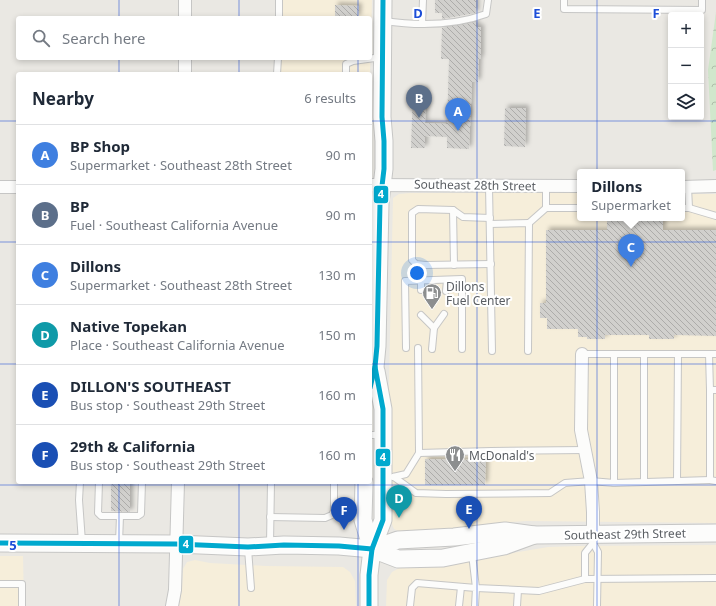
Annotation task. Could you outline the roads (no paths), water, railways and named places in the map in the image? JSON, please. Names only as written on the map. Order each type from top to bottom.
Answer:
[{"type":"main road","points":[[369,606],[369,575],[372,549],[383,520],[388,476],[377,435],[383,409],[375,367],[374,345],[380,203],[376,185],[384,141],[379,117],[383,0]]},
{"type":"main road","points":[[372,380],[375,367]]},
{"type":"main road","points":[[364,484],[363,520],[372,549]]},
{"type":"main road","name":"Southeast 29th Street","points":[[372,549],[398,540],[454,538],[504,531],[534,535],[593,539],[716,533]]},
{"type":"main road","name":"Southeast 29th Street","points":[[0,543],[176,544],[248,547],[339,546],[372,549],[398,559],[443,558],[472,553],[504,546],[534,535]]},
{"type":"street","points":[[185,0],[185,16]]},
{"type":"street","points":[[184,72],[185,60]]},
{"type":"street","name":"Southeast 28th Street","points":[[376,185],[577,186]]},
{"type":"street","points":[[685,187],[716,186]]},
{"type":"street","points":[[0,187],[16,187]]},
{"type":"street","points":[[582,354],[581,430],[591,481],[594,512],[593,539]]},
{"type":"street","points":[[172,606],[175,590],[178,484]]},
{"type":"lane","points":[[279,0],[279,16]]},
{"type":"lane","points":[[422,24],[423,0]]},
{"type":"lane","points":[[382,21],[422,24],[469,21],[486,14],[488,0]]},
{"type":"lane","points":[[564,0],[564,9],[702,10],[702,0]]},
{"type":"lane","points":[[372,58],[382,57]]},
{"type":"lane","points":[[277,72],[278,60]]},
{"type":"lane","points":[[346,72],[346,64],[360,60]]},
{"type":"lane","points":[[489,186],[492,351]]},
{"type":"lane","points":[[546,186],[546,208]]},
{"type":"lane","points":[[685,187],[685,208],[716,216]]},
{"type":"lane","points":[[491,264],[416,264],[412,260],[412,214],[418,209],[453,210],[463,217],[490,221],[529,223],[546,208],[577,208]]},
{"type":"lane","points":[[453,210],[454,265]]},
{"type":"lane","points":[[528,351],[529,223]]},
{"type":"lane","points":[[420,280],[421,290]]},
{"type":"lane","points":[[446,291],[447,280]]},
{"type":"lane","points":[[406,348],[405,281],[462,280],[462,349]]},
{"type":"lane","points":[[432,348],[434,328],[444,314]]},
{"type":"lane","points":[[421,315],[434,328]]},
{"type":"lane","points":[[388,476],[406,474],[419,453],[418,348]]},
{"type":"lane","points":[[388,476],[416,493],[550,493],[565,483],[591,481],[614,483],[713,480],[713,354],[582,354]]},
{"type":"lane","points":[[614,354],[614,483]]},
{"type":"lane","points":[[644,354],[644,482]]},
{"type":"lane","points":[[677,481],[678,354]]},
{"type":"lane","points":[[419,453],[585,450]]},
{"type":"lane","points":[[80,484],[79,500],[82,544]]},
{"type":"lane","points":[[99,484],[98,513],[101,516],[138,516],[141,514],[142,484]]},
{"type":"lane","points":[[270,546],[271,484]]},
{"type":"lane","points":[[270,517],[325,518],[332,515],[334,511],[334,484]]},
{"type":"lane","points":[[119,544],[120,516]]},
{"type":"lane","points":[[585,579],[585,553],[593,539]]},
{"type":"lane","points":[[593,539],[598,552],[597,606]]},
{"type":"lane","points":[[248,547],[251,588]]},
{"type":"lane","points":[[472,553],[476,588],[475,606]]},
{"type":"lane","points":[[410,606],[412,588],[418,583],[539,591],[585,579],[716,578]]},
{"type":"lane","points":[[0,584],[22,584],[22,606]]},
{"type":"lane","points":[[459,606],[461,587]]},
{"type":"lane","points":[[518,590],[518,606]]},
{"type":"place","name":"BP","points":[[419,118]]},
{"type":"place","name":"BP Shop","points":[[458,131]]},
{"type":"place","name":"Dillons","points":[[631,267]]},
{"type":"place","name":"Dillons Fuel Center","points":[[432,310]]},
{"type":"place","name":"McDonald's","points":[[455,472]]},
{"type":"place","name":"Native Topekan","points":[[399,518]]},
{"type":"place","name":"DILLON'S SOUTHEAST","points":[[469,529]]},
{"type":"place","name":"29th & California","points":[[344,530]]}]
